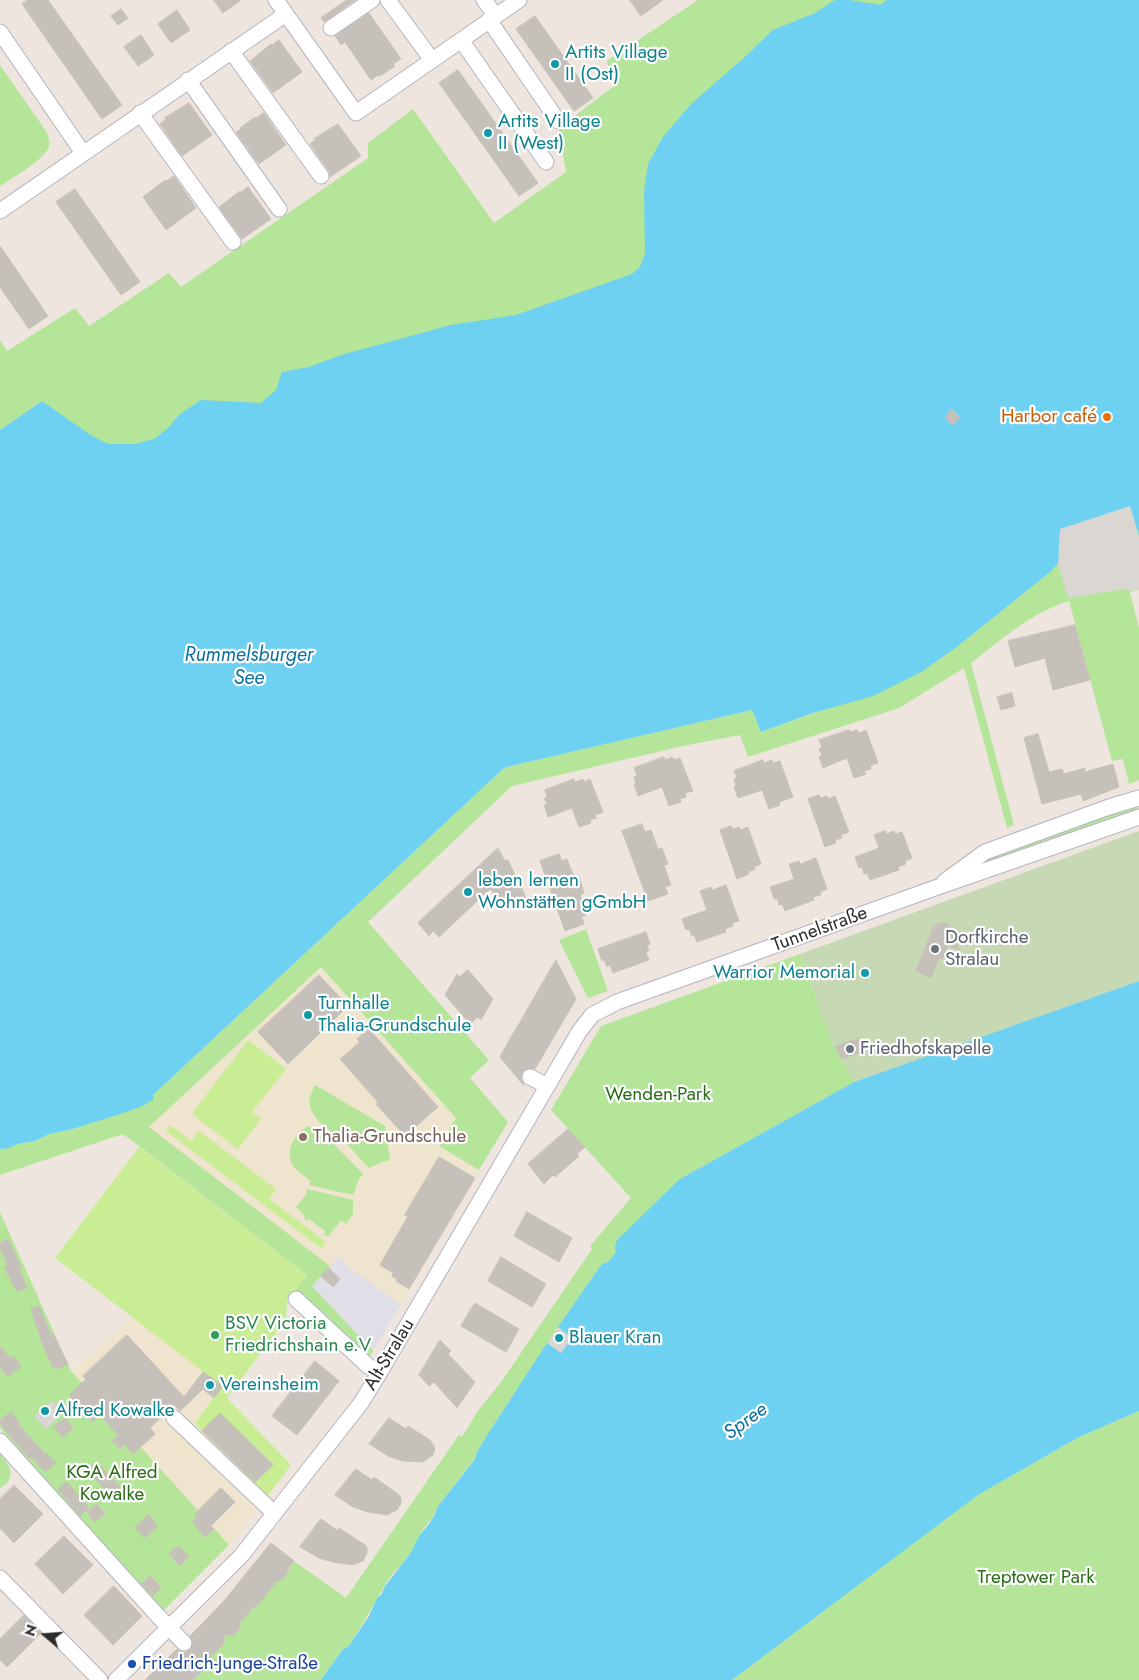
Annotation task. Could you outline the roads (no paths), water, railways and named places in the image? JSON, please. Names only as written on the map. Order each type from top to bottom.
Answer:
[{"type":"street","points":[[276,0],[356,113],[519,0]]},
{"type":"street","points":[[331,28],[372,0]]},
{"type":"street","points":[[388,0],[432,60]]},
{"type":"street","points":[[484,0],[492,18],[558,121]]},
{"type":"street","points":[[0,211],[286,14]]},
{"type":"street","points":[[0,32],[83,153]]},
{"type":"street","points":[[460,40],[546,162]]},
{"type":"street","points":[[231,51],[321,176]]},
{"type":"street","points":[[188,80],[279,209]]},
{"type":"street","points":[[140,113],[233,242]]},
{"type":"street","name":"Tunnelstraße","points":[[935,888],[985,852],[1108,807],[1139,798]]},
{"type":"street","name":"Tunnelstraße","points":[[592,1015],[617,1002],[1139,817]]},
{"type":"street","name":"Alt-Stralau","points":[[116,1680],[241,1556],[361,1403],[579,1032],[592,1015]]},
{"type":"street","points":[[530,1077],[547,1086]]},
{"type":"street","points":[[296,1299],[368,1366],[380,1372]]},
{"type":"street","points":[[174,1418],[274,1513]]},
{"type":"street","points":[[0,1441],[184,1643]]},
{"type":"street","points":[[0,1578],[100,1680]]},
{"type":"water","name":"Rummelsburger See","points":[[835,0],[850,0],[880,5],[887,0],[1139,0],[1139,536],[1130,506],[1060,529],[1058,564],[1049,573],[958,646],[923,671],[873,696],[813,713],[761,732],[752,710],[504,768],[153,1095],[154,1100],[143,1106],[73,1129],[49,1134],[35,1141],[17,1144],[10,1148],[0,1149],[0,430],[42,401],[89,434],[108,444],[135,444],[154,439],[168,428],[179,415],[201,400],[261,403],[276,390],[282,372],[309,367],[341,355],[451,325],[516,315],[632,274],[640,267],[645,253],[644,192],[648,164],[663,137],[691,104],[773,30],[815,13]]},
{"type":"water","name":"Spree","points":[[1139,981],[1139,1411],[1079,1437],[978,1495],[732,1680],[321,1680],[343,1649],[348,1647],[369,1616],[377,1598],[410,1554],[438,1506],[475,1459],[477,1452],[491,1429],[547,1343],[561,1353],[572,1338],[558,1327],[601,1265],[609,1261],[616,1252],[617,1240],[680,1179],[854,1082]]},
{"type":"place","name":"Artits Village II (Ost)","points":[[555,64]]},
{"type":"place","name":"Artits Village II (West)","points":[[488,133]]},
{"type":"place","name":"Harbor café","points":[[1107,417]]},
{"type":"place","name":"leben lernen Wohnstätten gGmbH","points":[[468,892]]},
{"type":"place","name":"Dorfkirche Stralau","points":[[935,949]]},
{"type":"place","name":"Warrior Memorial","points":[[865,973]]},
{"type":"place","name":"Turnhalle Thalia-Grundschule","points":[[308,1015]]},
{"type":"place","name":"Friedhofskapelle","points":[[850,1049]]},
{"type":"place","name":"Thalia-Grundschule","points":[[303,1137]]},
{"type":"place","name":"BSV Victoria Friedrichshain e.V","points":[[215,1335]]},
{"type":"place","name":"Blauer Kran","points":[[559,1338]]},
{"type":"place","name":"Vereinsheim","points":[[210,1385]]},
{"type":"place","name":"Alfred Kowalke","points":[[45,1411]]},
{"type":"place","name":"Friedrich-Junge-Straße","points":[[132,1664]]},
{"type":"park label","name":"Wenden-Park","points":[[658,1095]]},
{"type":"park label","name":"KGA Alfred Kowalke","points":[[112,1484]]},
{"type":"park label","name":"Treptower Park","points":[[1036,1578]]}]
